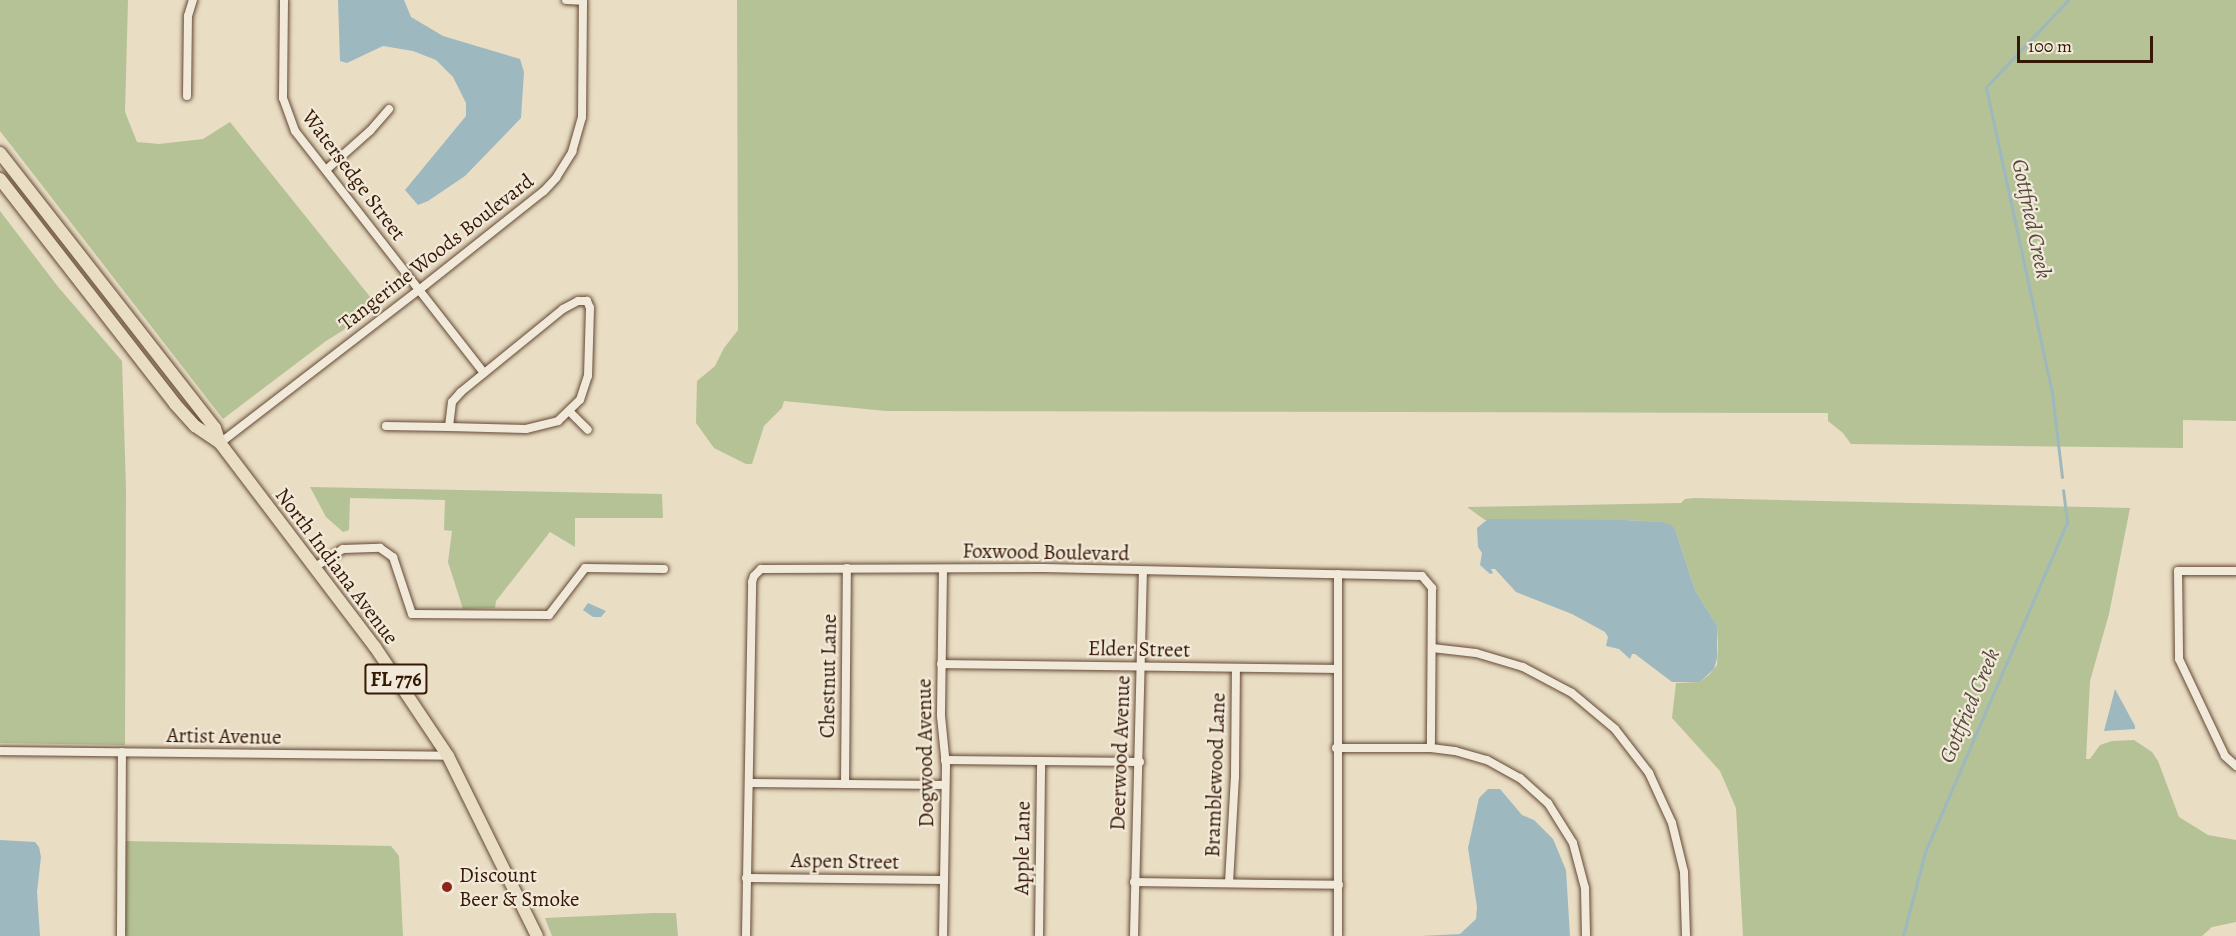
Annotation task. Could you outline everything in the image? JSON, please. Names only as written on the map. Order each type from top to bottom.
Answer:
[{"type":"main road","name":"North Indiana Avenue","points":[[0,153],[215,428],[220,443]]},
{"type":"main road","name":"North Indiana Avenue","points":[[0,179],[175,404],[195,426],[220,443],[375,647],[448,756],[537,936]]},
{"type":"street","points":[[187,96],[188,16],[193,0]]},
{"type":"street","name":"Watersedge Street","points":[[284,0],[284,98],[286,112],[295,131],[484,373]]},
{"type":"street","points":[[566,0],[583,0]]},
{"type":"street","name":"Tangerine Woods Boulevard","points":[[220,443],[544,191],[566,164],[577,140],[582,117],[583,0]]},
{"type":"street","points":[[326,170],[370,131],[389,109]]},
{"type":"street","points":[[386,426],[449,427],[538,428],[558,421],[570,412],[580,399],[588,376],[590,308],[587,301],[578,301],[563,309],[456,396],[450,411],[449,427]]},
{"type":"street","points":[[570,412],[588,430]]},
{"type":"street","points":[[315,567],[343,549],[380,548],[393,557],[412,614],[538,615],[549,615],[585,568],[664,569]]},
{"type":"street","name":"Foxwood Boulevard","points":[[746,936],[754,576],[757,571],[766,567],[1043,568],[1143,572],[1419,575],[1427,579],[1432,588],[1432,648]]},
{"type":"street","name":"Chestnut Lane","points":[[845,784],[847,568]]},
{"type":"street","name":"Dogwood Avenue","points":[[942,569],[941,716],[945,760],[944,936]]},
{"type":"street","points":[[2236,571],[2178,571],[2179,659],[2225,756],[2236,766]]},
{"type":"street","name":"Deerwood Avenue","points":[[1134,936],[1143,572]]},
{"type":"street","points":[[1338,574],[1336,748],[1340,805],[1338,936]]},
{"type":"street","points":[[1431,748],[1432,648],[1476,653],[1523,667],[1572,693],[1615,729],[1649,773],[1672,823],[1684,872],[1686,936]]},
{"type":"street","name":"Elder Street","points":[[941,664],[1337,669]]},
{"type":"street","name":"Bramblewood Lane","points":[[1229,883],[1235,777],[1236,668]]},
{"type":"street","points":[[1336,748],[1431,748],[1468,754],[1503,767],[1520,778],[1548,803],[1566,829],[1579,859],[1586,894],[1586,936]]},
{"type":"street","name":"Artist Avenue","points":[[0,751],[448,756]]},
{"type":"street","points":[[121,936],[122,752]]},
{"type":"street","points":[[945,760],[1140,762]]},
{"type":"street","name":"Apple Lane","points":[[1039,936],[1041,760]]},
{"type":"street","points":[[750,783],[945,785]]},
{"type":"street","name":"Aspen Street","points":[[746,878],[944,880]]},
{"type":"street","points":[[1134,882],[1339,885]]},
{"type":"green space","points":[[0,0],[128,0],[125,112],[137,142],[159,144],[203,139],[230,122],[379,308],[326,341],[223,419],[0,131]]},
{"type":"green space","points":[[737,0],[2236,0],[2236,421],[2183,420],[2183,448],[1851,444],[1843,433],[1828,421],[1828,413],[886,411],[784,401],[782,408],[764,426],[752,464],[746,464],[714,448],[696,423],[697,381],[715,366],[724,348],[738,330]]},
{"type":"green space","points":[[0,211],[59,288],[122,361],[126,488],[125,745],[0,743]]},
{"type":"green space","points":[[310,487],[662,494],[663,518],[575,518],[575,547],[550,532],[496,601],[495,608],[463,609],[448,562],[452,531],[444,530],[445,500],[350,498],[349,530],[343,532],[326,517]]},
{"type":"green space","points":[[1685,499],[2130,508],[2109,614],[2090,681],[2086,759],[2090,759],[2100,745],[2112,741],[2134,740],[2152,752],[2158,761],[2179,817],[2208,835],[2236,840],[2236,922],[2212,927],[2202,936],[1743,936],[1736,808],[1720,771],[1672,718],[1676,683],[1700,682],[1709,675],[1717,665],[1718,645],[1717,626],[1695,590],[1675,529],[1663,522],[1624,520],[1485,520],[1467,507],[1681,503]]},
{"type":"green space","points":[[125,841],[391,846],[399,856],[403,936],[126,936]]},
{"type":"green space","points":[[676,913],[678,936],[552,936],[545,918]]},
{"type":"water","points":[[338,0],[404,0],[411,17],[443,36],[520,59],[524,72],[521,118],[465,176],[428,201],[418,205],[405,190],[466,116],[466,103],[453,77],[436,60],[413,51],[383,46],[347,63],[340,61]]},
{"type":"water","points":[[1488,519],[1624,520],[1663,522],[1672,526],[1675,529],[1695,590],[1717,626],[1717,658],[1714,669],[1700,682],[1672,682],[1635,654],[1632,654],[1630,659],[1619,649],[1606,646],[1608,637],[1605,632],[1572,614],[1516,592],[1495,569],[1491,569],[1493,573],[1490,574],[1480,565],[1482,553],[1478,547],[1477,528]]},
{"type":"water","points":[[588,603],[606,611],[601,617],[593,617],[583,610]]},
{"type":"water","points":[[2115,689],[2135,726],[2135,729],[2104,731]]},
{"type":"water","points":[[1488,789],[1500,789],[1522,815],[1534,820],[1553,839],[1566,870],[1570,936],[1421,936],[1460,934],[1476,919],[1477,907],[1468,848],[1479,798]]},
{"type":"water","points":[[0,840],[35,842],[39,847],[41,857],[37,892],[40,936],[0,936]]},
{"type":"waterway","name":"Gottfried Creek","points":[[2062,477],[2052,393],[1986,87],[2068,0]]},
{"type":"waterway","name":"Gottfried Creek","points":[[1903,936],[1925,852],[2067,522],[2063,490]]},
{"type":"place","name":"Discount Beer & Smoke","points":[[447,887]]}]
